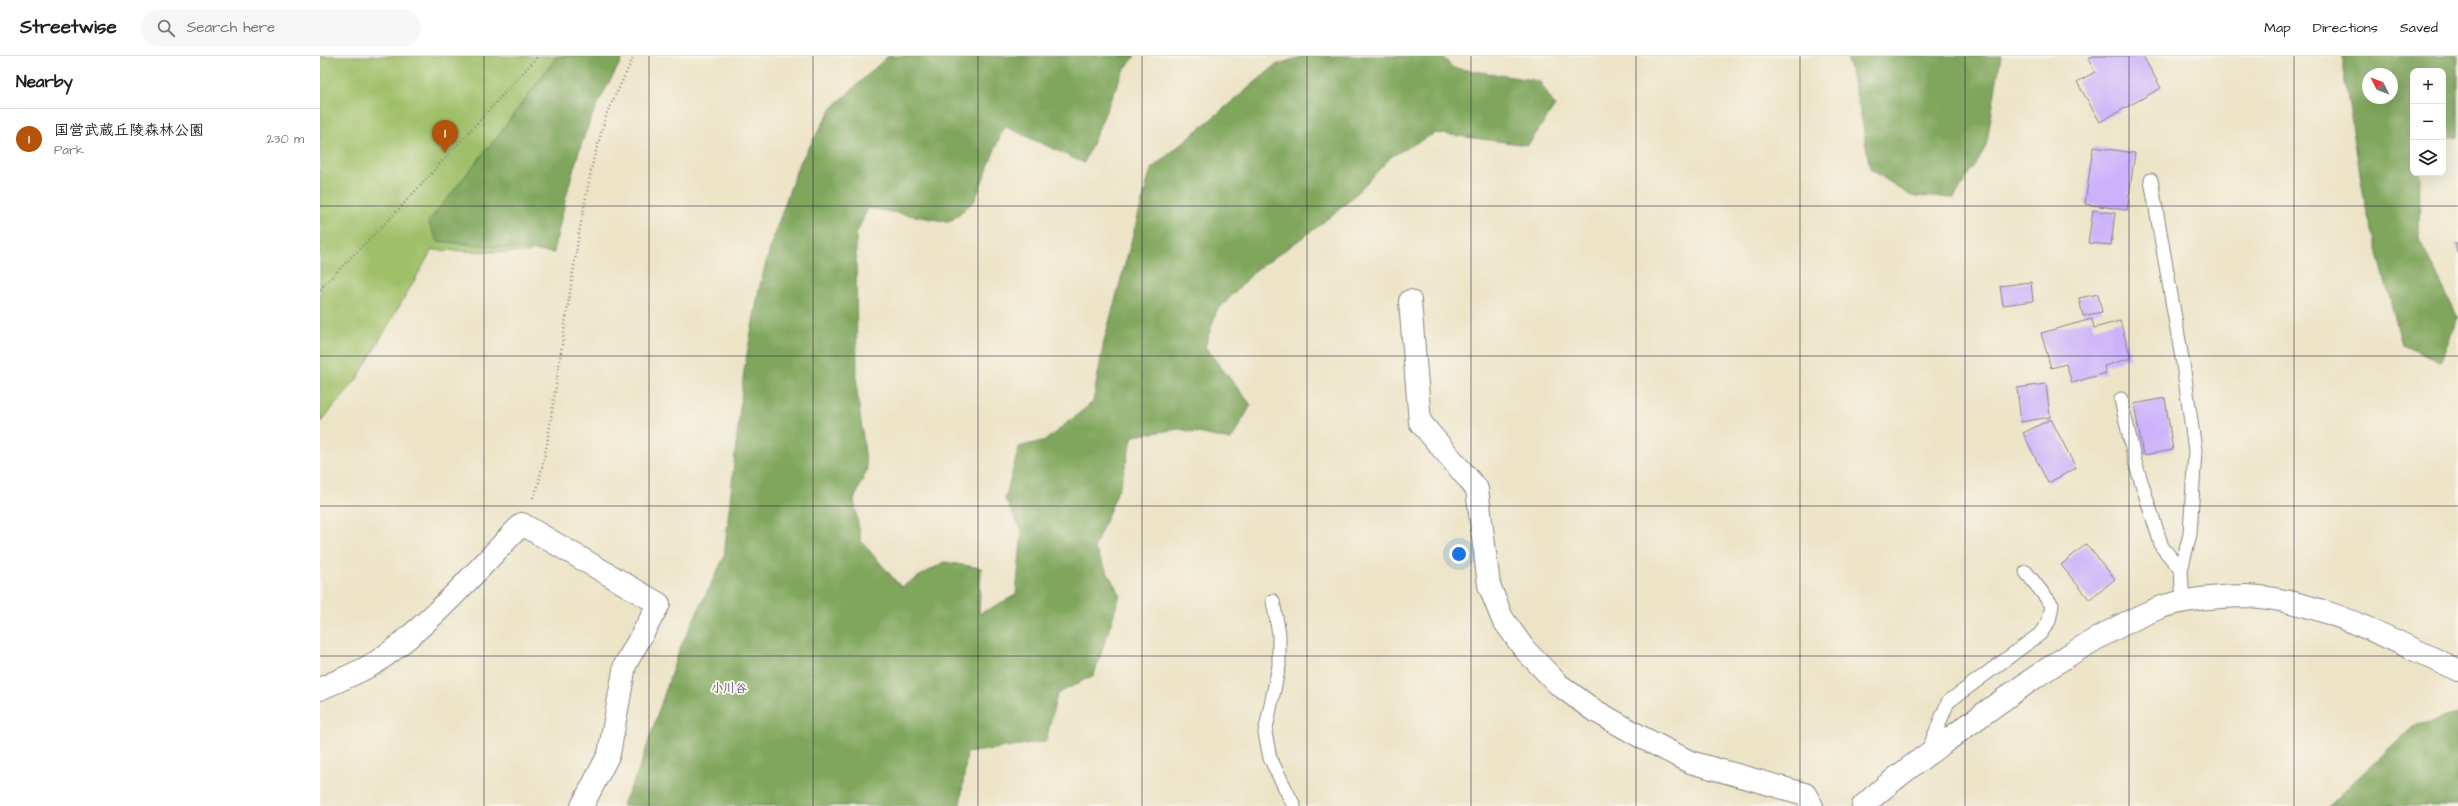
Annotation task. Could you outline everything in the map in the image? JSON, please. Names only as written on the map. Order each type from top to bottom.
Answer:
[{"type":"street","points":[[1410,302],[1420,422],[1477,489],[1490,585],[1502,618],[1525,650],[1558,684],[1592,709],[1643,738],[1690,762],[1805,794],[1812,806]]},
{"type":"street","points":[[320,689],[377,661],[401,642],[438,611],[522,524],[660,604],[625,665],[608,754],[582,806]]},
{"type":"street","points":[[1863,806],[1884,786],[2002,700],[2108,632],[2161,608],[2208,598],[2246,596],[2288,602],[2336,616],[2458,670]]},
{"type":"lane","points":[[2151,180],[2183,364],[2195,450],[2190,534],[2181,570],[2183,603]]},
{"type":"lane","points":[[2121,399],[2135,462],[2162,547],[2181,570]]},
{"type":"lane","points":[[1926,756],[1948,702],[2040,634],[2049,621],[2052,605],[2026,572]]},
{"type":"lane","points":[[1273,601],[1279,634],[1279,666],[1266,732],[1270,758],[1294,806]]},
{"type":"path","points":[[320,289],[399,209],[538,56]]},
{"type":"path","points":[[522,524],[538,486],[547,444],[579,233],[593,161],[607,113],[634,56]]},
{"type":"green space","points":[[320,56],[608,56],[530,253],[432,250],[357,379],[320,423]]},
{"type":"green space","points":[[557,56],[624,56],[599,101],[580,149],[561,218],[554,253],[437,241],[428,222],[496,138]]},
{"type":"green space","points":[[888,56],[1135,56],[1122,73],[1084,163],[1004,126],[975,200],[950,222],[868,208],[856,234],[857,391],[867,469],[854,500],[861,541],[901,587],[944,562],[981,568],[979,614],[1016,595],[1022,531],[1005,499],[1019,447],[1046,440],[1093,402],[1104,341],[1151,169],[1276,65],[1303,56],[1442,56],[1453,68],[1539,81],[1555,106],[1528,145],[1435,133],[1392,156],[1350,200],[1320,225],[1255,271],[1216,312],[1205,347],[1251,405],[1231,440],[1179,429],[1133,436],[1120,486],[1094,548],[1120,595],[1094,675],[1057,694],[1046,741],[967,753],[960,806],[622,806],[639,770],[679,650],[724,557],[744,371],[759,289],[772,241],[798,166],[832,108]]},
{"type":"green space","points":[[1847,56],[2001,56],[1986,147],[1954,198],[1911,196],[1870,169],[1861,115]]},
{"type":"green space","points":[[2343,56],[2458,56],[2458,137],[2446,138],[2446,68],[2410,68],[2410,176],[2420,176],[2419,239],[2458,318],[2440,362],[2402,345],[2365,204],[2343,69]]},
{"type":"green space","points":[[2458,715],[2458,806],[2328,806],[2413,726]]},
{"type":"building","points":[[2093,56],[2143,56],[2161,88],[2100,122],[2077,82],[2095,72],[2088,59]]},
{"type":"building","points":[[2093,147],[2135,153],[2127,210],[2085,204]]},
{"type":"building","points":[[2093,210],[2115,213],[2111,245],[2088,243]]},
{"type":"building","points":[[2455,243],[2458,243],[2458,252],[2457,252]]},
{"type":"building","points":[[2031,282],[2033,301],[2003,305],[2000,286]]},
{"type":"building","points":[[2098,294],[2102,312],[2083,316],[2079,298]]},
{"type":"building","points":[[2092,319],[2094,328],[2120,321],[2131,358],[2104,366],[2106,373],[2072,383],[2066,364],[2051,368],[2041,333]]},
{"type":"building","points":[[2046,384],[2050,417],[2021,422],[2017,388]]},
{"type":"building","points":[[2165,398],[2173,450],[2143,455],[2134,404]]},
{"type":"building","points":[[2051,419],[2076,468],[2048,483],[2023,433]]},
{"type":"building","points":[[2086,544],[2115,579],[2090,600],[2061,565]]},
{"type":"place","name":"国営武蔵丘陵森林公園","points":[[445,153]]},
{"type":"district","name":"小川谷","points":[[729,688]]}]
